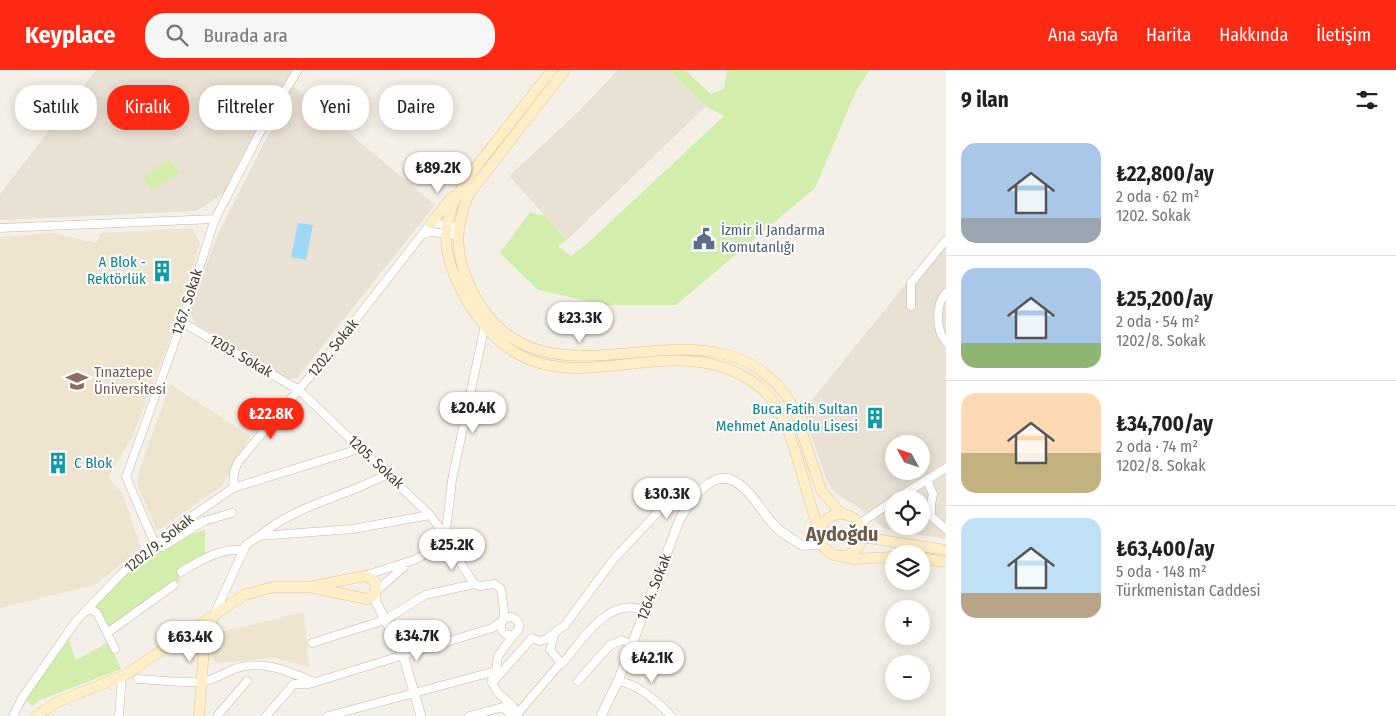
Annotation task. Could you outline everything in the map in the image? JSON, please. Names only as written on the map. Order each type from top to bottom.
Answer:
[{"type":"main road","points":[[431,223],[552,70]]},
{"type":"main road","points":[[565,70],[469,194],[458,231],[464,271],[486,320],[513,338],[532,348],[552,355],[584,356],[698,349],[721,353],[751,365],[777,384],[789,400],[821,490],[841,514]]},
{"type":"main road","points":[[465,181],[453,201],[446,229],[449,255],[457,280],[470,305],[512,350],[546,366],[570,369],[688,361],[723,367],[747,378],[767,393],[782,415],[820,531],[821,544],[830,554],[837,556],[853,559],[885,557]]},
{"type":"main road","points":[[820,531],[828,518],[841,514],[848,515],[859,524],[862,537],[856,550],[844,556],[837,556]]},
{"type":"main road","points":[[862,537],[946,550]]},
{"type":"main road","points":[[930,559],[946,562]]},
{"type":"main road","points":[[359,598],[352,588],[355,581],[361,576]]},
{"type":"main road","points":[[36,716],[57,702],[122,676],[244,596],[264,588],[309,587],[369,576],[374,581],[376,592],[367,599],[309,587]]},
{"type":"main road","points":[[199,716],[204,647],[214,615]]},
{"type":"street","name":"1267. Sokak","points":[[155,544],[126,477],[182,322],[216,219],[265,123],[298,70]]},
{"type":"street","points":[[0,228],[216,219]]},
{"type":"street","points":[[431,223],[458,231]]},
{"type":"street","name":"1202. Sokak","points":[[233,488],[234,472],[238,462],[299,390],[431,223]]},
{"type":"street","points":[[422,234],[446,229]]},
{"type":"street","points":[[910,306],[911,283],[946,240]]},
{"type":"street","points":[[946,294],[939,305],[940,332],[946,342]]},
{"type":"street","points":[[361,576],[414,560],[434,550],[441,542],[446,531],[452,480],[486,320]]},
{"type":"street","name":"1203. Sokak","points":[[182,322],[299,390]]},
{"type":"street","name":"1205. Sokak","points":[[299,390],[389,473],[430,515],[439,527],[441,542]]},
{"type":"street","name":"1202/9. Sokak","points":[[13,716],[26,692],[84,613],[121,574],[155,544],[233,488],[362,448]]},
{"type":"street","points":[[930,478],[946,468]]},
{"type":"street","points":[[214,615],[246,545],[279,520],[299,509],[356,490],[389,473]]},
{"type":"street","name":"1264. Sokak","points":[[601,716],[618,681],[679,521],[700,491],[715,480],[724,478],[735,481],[744,488],[771,524],[802,545],[821,544]]},
{"type":"street","points":[[911,490],[927,480],[934,494],[930,504],[931,516],[946,529]]},
{"type":"street","points":[[492,683],[532,638],[540,641],[555,633],[571,618],[617,556],[672,497],[680,490],[700,491]]},
{"type":"street","points":[[859,524],[885,507]]},
{"type":"street","points":[[155,544],[162,547],[204,520],[232,513]]},
{"type":"street","points":[[259,536],[353,529],[430,515]]},
{"type":"street","points":[[441,542],[450,546],[474,584]]},
{"type":"street","points":[[181,572],[211,555],[229,550],[244,550]]},
{"type":"street","points":[[414,560],[376,592],[374,597],[403,655],[421,716]]},
{"type":"street","points":[[312,643],[385,620],[425,595],[474,584],[480,586],[490,584],[499,586],[504,610],[501,625],[502,631],[510,634],[515,632]]},
{"type":"street","points":[[107,633],[174,585]]},
{"type":"street","points":[[359,598],[385,620]]},
{"type":"street","points":[[516,715],[607,616],[628,606],[645,611]]},
{"type":"street","points":[[84,613],[91,610],[97,613],[115,649]]},
{"type":"street","points":[[266,716],[294,684],[305,685],[492,628],[511,616],[519,624],[498,656],[496,671],[328,716]]},
{"type":"street","points":[[555,633],[550,650],[561,664]]},
{"type":"street","points":[[578,681],[612,644],[622,640],[632,644]]},
{"type":"street","points":[[138,679],[201,682],[220,677],[232,670],[259,666],[275,667],[314,682]]},
{"type":"street","points":[[490,673],[492,683],[498,694],[513,705],[516,715]]},
{"type":"street","points":[[119,716],[122,676]]},
{"type":"street","points":[[217,716],[247,681]]},
{"type":"street","points":[[618,681],[625,682],[646,694],[671,716]]},
{"type":"street","points":[[469,716],[503,707],[516,715]]},
{"type":"shaded area","points":[[96,70],[293,70],[283,85],[199,85],[199,130],[256,130],[225,193],[196,211],[0,220],[0,194],[50,130],[97,130],[97,85],[84,85]]},
{"type":"shaded area","points":[[618,70],[670,70],[706,106],[567,240],[509,176],[577,113]]},
{"type":"shaded area","points":[[293,86],[302,94],[302,130],[346,130],[435,205],[297,378],[289,379],[195,323],[189,312],[216,238],[271,130],[292,130]]},
{"type":"shaded area","name":"Tınaztepe Üniversitesi","points":[[192,228],[200,243],[175,326],[133,436],[108,477],[123,494],[141,548],[95,585],[0,608],[0,237],[54,233],[96,243],[101,233]]},
{"type":"shaded area","points":[[946,234],[946,539],[922,535],[930,535],[930,490],[885,490],[885,529],[854,504],[842,498],[832,489],[826,478],[803,411]]},
{"type":"shaded area","points":[[170,384],[250,436],[222,486],[157,531],[137,484],[140,468]]},
{"type":"shaded area","points":[[304,612],[309,667],[274,658],[216,663],[211,654],[218,629],[224,631]]},
{"type":"green space","points":[[670,70],[685,70],[711,94],[724,89],[727,70],[870,70],[857,89],[815,188],[676,305],[606,305],[538,290],[500,253],[530,212],[545,216],[567,240],[558,246],[571,256],[591,240],[724,116],[706,106]]},
{"type":"green space","points":[[169,159],[179,173],[152,191],[143,178]]},
{"type":"green space","points":[[205,530],[205,554],[177,570],[180,580],[107,631],[94,606],[145,560],[175,542]]},
{"type":"green space","points":[[68,638],[76,660],[109,642],[121,669],[40,700],[32,706],[25,699]]},
{"type":"water","points":[[298,223],[313,225],[306,260],[291,257]]},
{"type":"place","name":"İzmir İl Jandarma Komutanlığı","points":[[704,239]]},
{"type":"place","name":"A Blok - Rektörlük","points":[[162,271]]},
{"type":"place","name":"Tınaztepe Üniversitesi","points":[[77,381]]},
{"type":"place","name":"Buca Fatih Sultan Mehmet Anadolu Lisesi","points":[[875,418]]},
{"type":"place","name":"C Blok","points":[[58,463]]},
{"type":"district","name":"Aydoğdu","points":[[842,534]]}]
